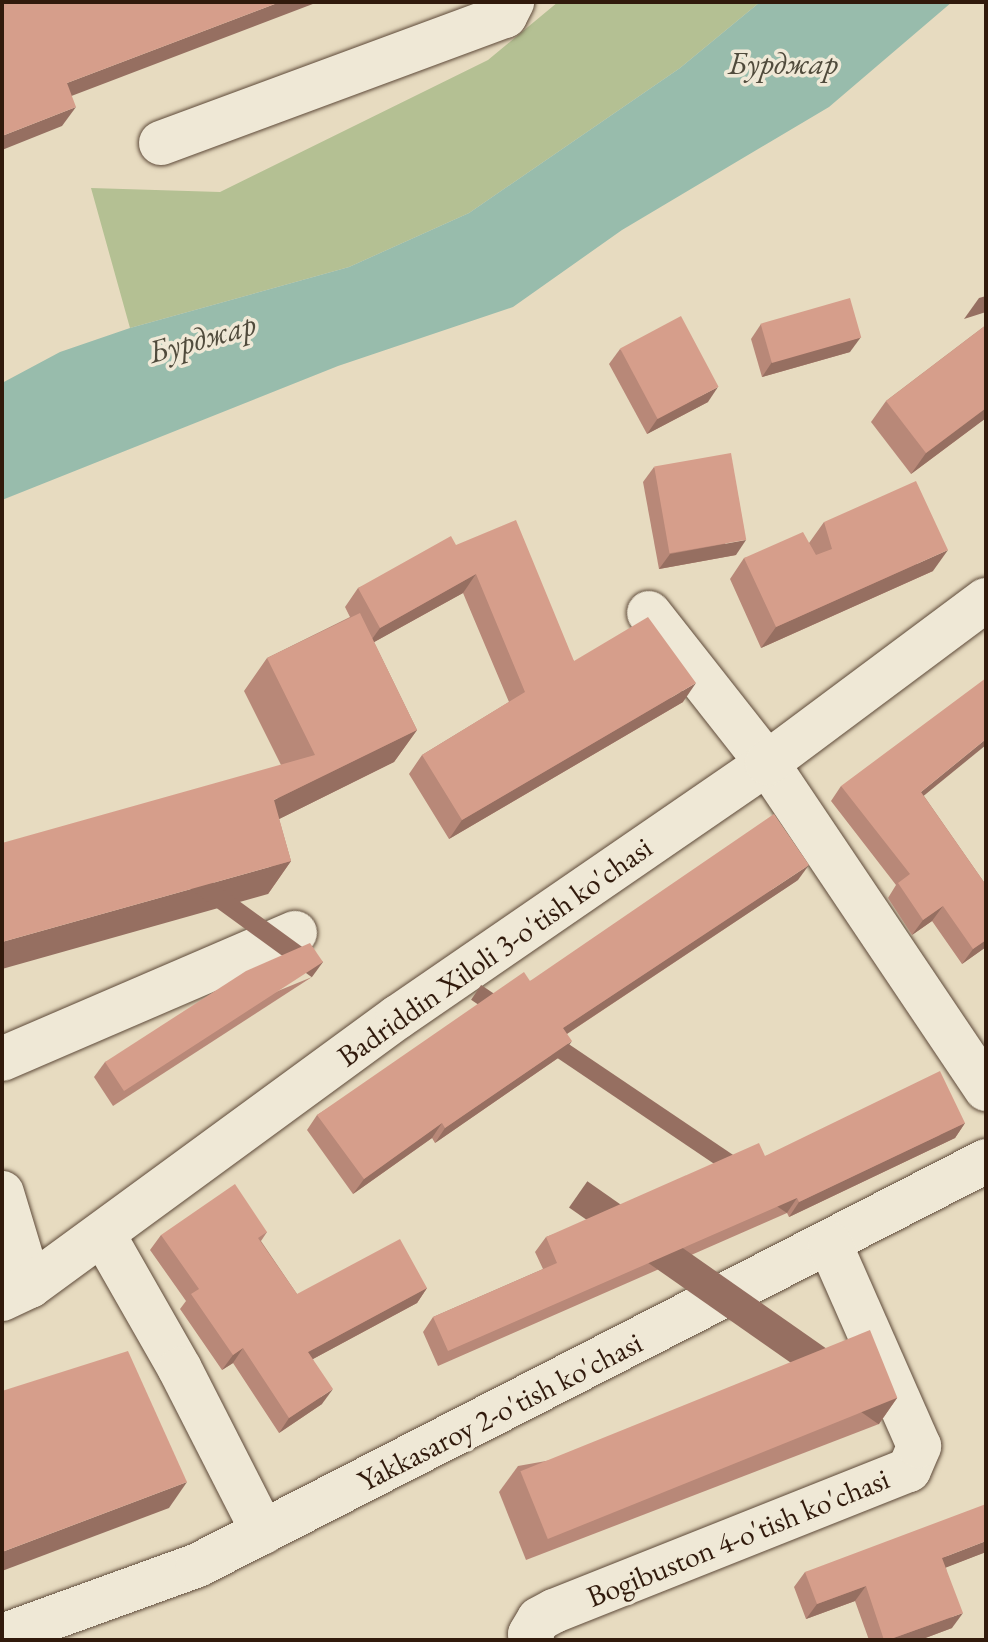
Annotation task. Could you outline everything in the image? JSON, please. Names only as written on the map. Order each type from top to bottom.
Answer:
[{"type":"street","points":[[161,143],[505,16],[512,2]]},
{"type":"street","name":"Badriddin Xiloli 3-o'tish ko'chasi","points":[[16,1293],[103,1234],[398,1017],[767,763],[986,600]]},
{"type":"street","points":[[649,613],[767,763],[986,1089]]},
{"type":"street","points":[[2,1059],[295,933]]},
{"type":"street","name":"Yakkasaroy 2-o'tish ko'chasi","points":[[2,1636],[198,1565],[830,1244],[986,1161]]},
{"type":"street","points":[[2,1193],[16,1293]]},
{"type":"street","points":[[103,1234],[180,1369],[263,1532]]},
{"type":"street","name":"Bogibuston 4-o'tish ko'chasi","points":[[532,1640],[530,1634],[539,1619],[554,1611],[909,1470],[919,1446],[830,1244]]},
{"type":"shaded area","points":[[558,2],[760,2],[680,68],[469,213],[349,267],[130,328],[91,188],[220,192],[488,60]]},
{"type":"water","name":"Бурджар","points":[[760,2],[952,2],[829,107],[622,230],[513,307],[338,366],[2,500],[2,383],[60,352],[130,328],[349,267],[469,213],[680,68]]},
{"type":"building","points":[[2,2],[280,2],[67,83],[76,107],[2,136]]},
{"type":"building","points":[[850,298],[861,337],[772,363],[761,324]]},
{"type":"building","points":[[681,316],[719,387],[658,419],[620,348]]},
{"type":"building","points":[[986,325],[986,408],[926,453],[886,401]]},
{"type":"building","points":[[731,453],[746,540],[669,553],[654,467]]},
{"type":"building","points":[[916,481],[948,550],[776,627],[744,558],[803,532],[816,555],[832,549],[824,522]]},
{"type":"building","points":[[516,520],[574,661],[648,617],[696,683],[462,820],[422,755],[525,692],[476,574],[380,628],[358,588],[451,536],[456,545]]},
{"type":"building","points":[[360,613],[417,730],[274,800],[291,861],[2,942],[2,843],[315,755],[267,658]]},
{"type":"building","points":[[986,678],[986,739],[921,792],[986,885],[986,940],[973,949],[943,906],[923,920],[898,883],[910,874],[841,786]]},
{"type":"building","points":[[774,814],[809,865],[563,1028],[572,1041],[445,1128],[442,1123],[364,1179],[317,1115],[524,972],[530,981]]},
{"type":"building","points":[[310,943],[323,962],[124,1091],[105,1062],[246,971]]},
{"type":"building","points":[[940,1071],[965,1123],[799,1202],[797,1198],[448,1351],[433,1317],[557,1263],[546,1237],[759,1143],[765,1156]]},
{"type":"building","points":[[235,1184],[267,1232],[258,1238],[297,1294],[400,1239],[427,1288],[308,1352],[333,1389],[289,1418],[243,1348],[233,1355],[191,1294],[199,1289],[161,1235]]},
{"type":"building","points":[[870,1330],[897,1398],[548,1539],[520,1471]]},
{"type":"building","points":[[128,1351],[187,1482],[2,1552],[2,1391]]},
{"type":"building","points":[[986,1504],[986,1541],[942,1558],[963,1613],[884,1640],[866,1586],[817,1604],[805,1572]]}]
